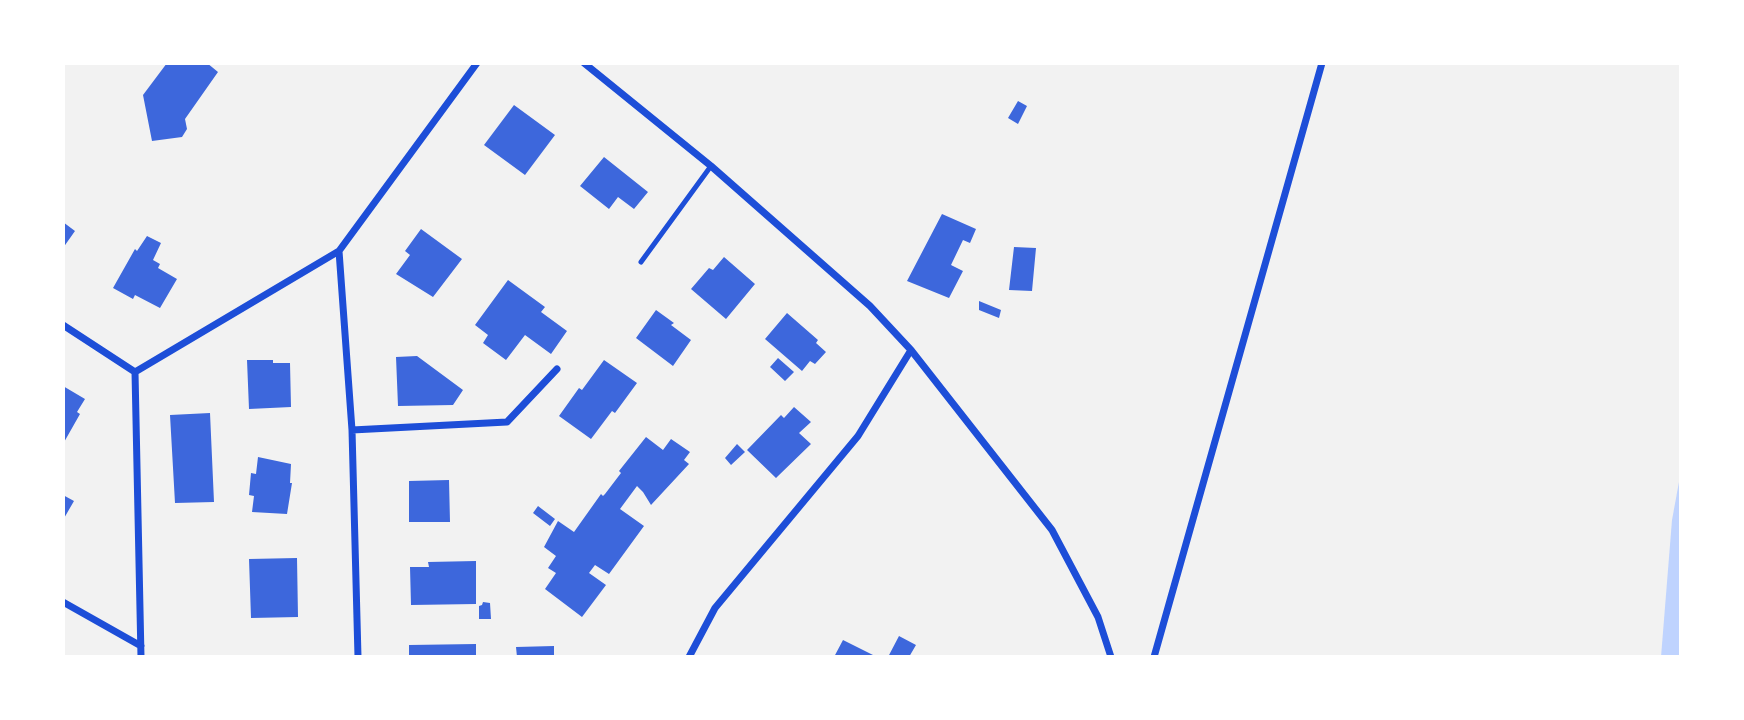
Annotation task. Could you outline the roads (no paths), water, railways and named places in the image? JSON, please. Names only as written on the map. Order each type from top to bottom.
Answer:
[{"type":"street","points":[[135,372],[339,251],[477,63]]},
{"type":"street","points":[[584,63],[711,166],[870,306],[911,350],[1052,530],[1098,617],[1111,657]]},
{"type":"street","points":[[1154,657],[1322,63]]},
{"type":"street","points":[[339,251],[352,430],[358,657]]},
{"type":"street","points":[[63,325],[135,372]]},
{"type":"street","points":[[689,657],[715,608],[858,436],[911,350]]},
{"type":"street","points":[[352,430],[507,422],[557,369]]},
{"type":"street","points":[[135,372],[141,657]]},
{"type":"street","points":[[63,602],[141,646]]},
{"type":"lane","points":[[641,262],[711,166]]},
{"type":"water","points":[[1681,471],[1681,657],[1661,657],[1672,520]]}]
